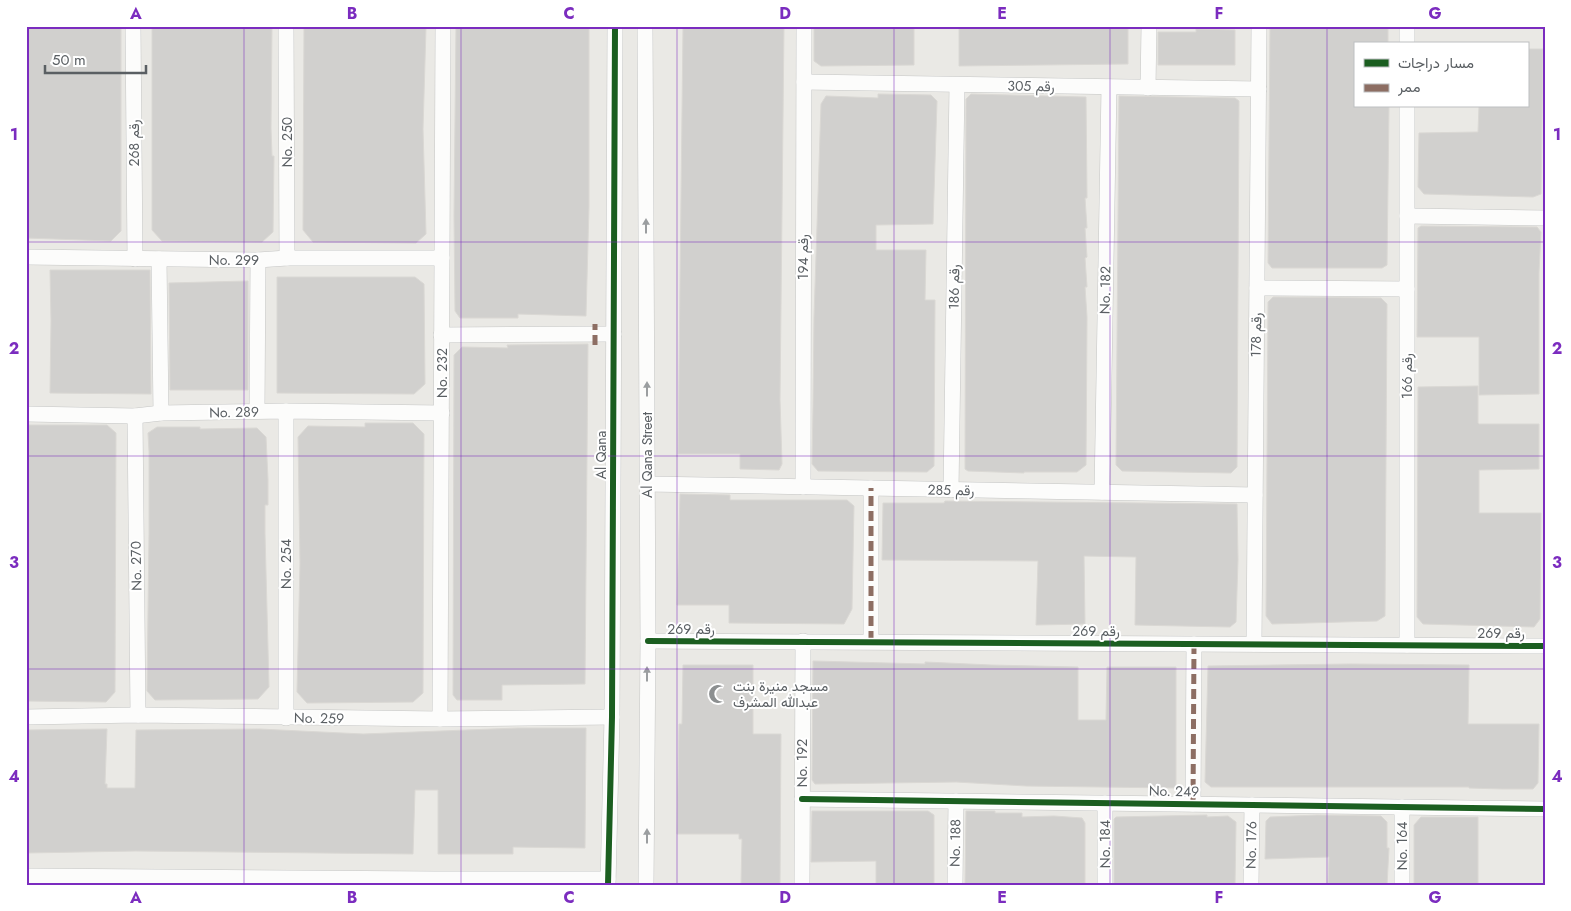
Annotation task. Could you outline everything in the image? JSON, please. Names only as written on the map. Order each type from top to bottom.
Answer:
[{"type":"street","name":"رقم 268","points":[[133,26],[135,259]]},
{"type":"street","name":"No. 250","points":[[286,26],[287,258]]},
{"type":"street","name":"No. 232","points":[[440,719],[443,26]]},
{"type":"street","name":"Al Qana","points":[[608,882],[612,717],[615,26]]},
{"type":"street","name":"Al Qana Street","points":[[645,26],[648,641],[646,885]]},
{"type":"street","name":"رقم 194","points":[[803,487],[804,26]]},
{"type":"street","points":[[1148,88],[1149,26]]},
{"type":"street","name":"رقم 178","points":[[1254,644],[1259,26]]},
{"type":"street","points":[[1407,42],[1408,26]]},
{"type":"street","name":"رقم 305","points":[[804,82],[1259,89]]},
{"type":"street","name":"رقم 186","points":[[951,490],[957,85]]},
{"type":"street","name":"No. 182","points":[[1102,492],[1109,87]]},
{"type":"street","name":"رقم 166","points":[[1407,108],[1407,645]]},
{"type":"street","points":[[1407,216],[1545,218]]},
{"type":"street","name":"No. 299","points":[[26,257],[258,260],[287,258],[442,258]]},
{"type":"street","points":[[159,259],[161,412]]},
{"type":"street","points":[[257,411],[258,260]]},
{"type":"street","points":[[1257,288],[1407,289]]},
{"type":"street","points":[[441,335],[614,334]]},
{"type":"street","name":"No. 289","points":[[26,414],[135,416],[161,412],[257,411],[442,413]]},
{"type":"street","name":"No. 254","points":[[286,411],[286,718]]},
{"type":"street","name":"No. 270","points":[[135,416],[138,715]]},
{"type":"street","name":"رقم 285","points":[[647,484],[1255,495]]},
{"type":"street","points":[[871,488],[871,642]]},
{"type":"street","name":"رقم 269","points":[[648,641],[1545,646]]},
{"type":"street","name":"No. 192","points":[[802,885],[803,641]]},
{"type":"street","points":[[1194,644],[1194,804]]},
{"type":"street","name":"No. 259","points":[[26,717],[138,715],[440,719],[612,717]]},
{"type":"street","name":"No. 249","points":[[802,799],[1545,809]]},
{"type":"street","name":"No. 188","points":[[955,885],[956,801]]},
{"type":"street","name":"No. 184","points":[[1104,803],[1105,885]]},
{"type":"street","name":"No. 176","points":[[1251,885],[1252,805]]},
{"type":"street","name":"No. 164","points":[[1402,807],[1402,885]]},
{"type":"street","points":[[26,876],[435,882],[608,882]]},
{"type":"building","points":[[26,26],[121,27],[121,231],[111,241],[26,238]]},
{"type":"building","points":[[152,26],[272,26],[273,232],[262,242],[162,241],[152,230]]},
{"type":"building","points":[[304,26],[426,27],[423,129],[426,234],[416,243],[313,242],[303,230]]},
{"type":"building","points":[[456,26],[589,26],[589,207],[586,316],[518,314],[518,318],[460,318],[455,311]]},
{"type":"building","points":[[683,26],[784,26],[780,400],[782,464],[779,470],[740,469],[740,454],[678,454]]},
{"type":"building","points":[[814,26],[914,26],[914,65],[821,66],[814,61]]},
{"type":"building","points":[[959,26],[1128,26],[1128,64],[959,66]]},
{"type":"building","points":[[1270,26],[1388,26],[1388,42],[1354,42],[1354,108],[1389,108],[1387,265],[1382,268],[1272,268],[1268,263]]},
{"type":"building","points":[[1196,29],[1235,30],[1235,65],[1158,65],[1158,32],[1196,32]]},
{"type":"building","points":[[1528,49],[1543,49],[1541,194],[1533,197],[1424,194],[1418,187],[1419,133],[1478,132],[1479,108],[1528,108]]},
{"type":"building","points":[[878,94],[931,95],[937,101],[933,224],[876,225],[876,250],[926,250],[925,300],[935,300],[934,466],[927,472],[818,471],[812,464],[814,317],[821,104],[826,96],[878,98]]},
{"type":"building","points":[[971,94],[1086,97],[1086,465],[1077,472],[1024,473],[968,471],[965,469],[966,99]]},
{"type":"building","points":[[1119,96],[1235,98],[1239,101],[1237,467],[1231,473],[1122,471],[1116,465]]},
{"type":"building","points":[[1421,226],[1537,227],[1541,232],[1539,394],[1479,395],[1479,337],[1417,337],[1418,228]]},
{"type":"building","points":[[50,270],[150,270],[151,394],[50,393]]},
{"type":"building","points":[[277,277],[415,277],[424,284],[425,384],[414,394],[277,393]]},
{"type":"building","points":[[248,281],[248,390],[170,390],[169,283]]},
{"type":"building","points":[[1273,297],[1381,298],[1387,304],[1385,616],[1377,621],[1272,624],[1266,616],[1268,302]]},
{"type":"building","points":[[588,344],[585,684],[502,685],[502,700],[457,700],[453,695],[454,355],[462,347],[508,348],[507,345]]},
{"type":"building","points":[[1478,386],[1479,424],[1539,424],[1539,469],[1479,470],[1479,513],[1541,513],[1540,619],[1534,627],[1423,624],[1417,617],[1418,387]]},
{"type":"building","points":[[365,423],[413,423],[424,434],[423,693],[413,702],[307,703],[297,692],[300,564],[298,437],[308,426],[365,427]]},
{"type":"building","points":[[26,425],[107,425],[116,433],[115,692],[106,702],[26,701]]},
{"type":"building","points":[[157,427],[200,427],[200,429],[257,428],[266,437],[268,505],[265,505],[265,534],[269,687],[258,699],[155,700],[147,691],[148,433]]},
{"type":"building","points":[[680,494],[730,495],[730,500],[847,500],[854,506],[852,609],[844,624],[729,623],[729,605],[677,605]]},
{"type":"building","points":[[945,501],[1237,504],[1236,622],[1230,627],[1135,625],[1136,557],[1084,556],[1085,624],[1036,625],[1038,561],[882,560],[883,503],[944,503]]},
{"type":"building","points":[[813,661],[925,664],[925,662],[1078,667],[1078,720],[1106,720],[1107,667],[1176,667],[1176,788],[1026,786],[956,782],[815,784],[812,780]]},
{"type":"building","points":[[683,665],[753,665],[753,734],[781,734],[780,885],[741,885],[742,839],[739,839],[739,834],[677,834],[679,724],[682,724]]},
{"type":"building","points":[[1469,665],[1468,724],[1539,724],[1538,783],[1533,789],[1503,789],[1469,787],[1211,787],[1205,782],[1208,666]]},
{"type":"building","points":[[518,728],[586,728],[585,848],[513,847],[513,854],[438,854],[438,790],[415,790],[413,854],[135,851],[26,853],[26,730],[107,729],[105,784],[107,784],[107,788],[135,788],[136,730],[259,729],[363,734]]},
{"type":"building","points":[[812,811],[928,811],[934,815],[934,885],[876,885],[876,861],[811,862]]},
{"type":"building","points":[[966,811],[1022,813],[1022,817],[1054,816],[1082,818],[1085,823],[1085,885],[965,885]]},
{"type":"building","points":[[1207,815],[1207,817],[1228,816],[1236,822],[1235,885],[1114,885],[1114,819],[1116,817]]},
{"type":"building","points":[[1317,815],[1381,816],[1387,822],[1387,848],[1389,848],[1387,885],[1328,885],[1329,857],[1265,859],[1266,821],[1270,817]]},
{"type":"building","points":[[1421,817],[1478,817],[1478,885],[1414,885],[1414,825]]},
{"type":"marked path","points":[[595,324],[595,345]]},
{"type":"marked path","points":[[871,488],[871,641]]},
{"type":"marked path","points":[[1193,804],[1194,644]]},
{"type":"cycle path","points":[[608,885],[612,717],[615,26]]},
{"type":"cycle path","points":[[648,641],[1545,646]]},
{"type":"cycle path","points":[[802,799],[1545,809]]},
{"type":"place","name":"مسجد منيرة بنت عبدالله المشرف","points":[[718,694]]}]
